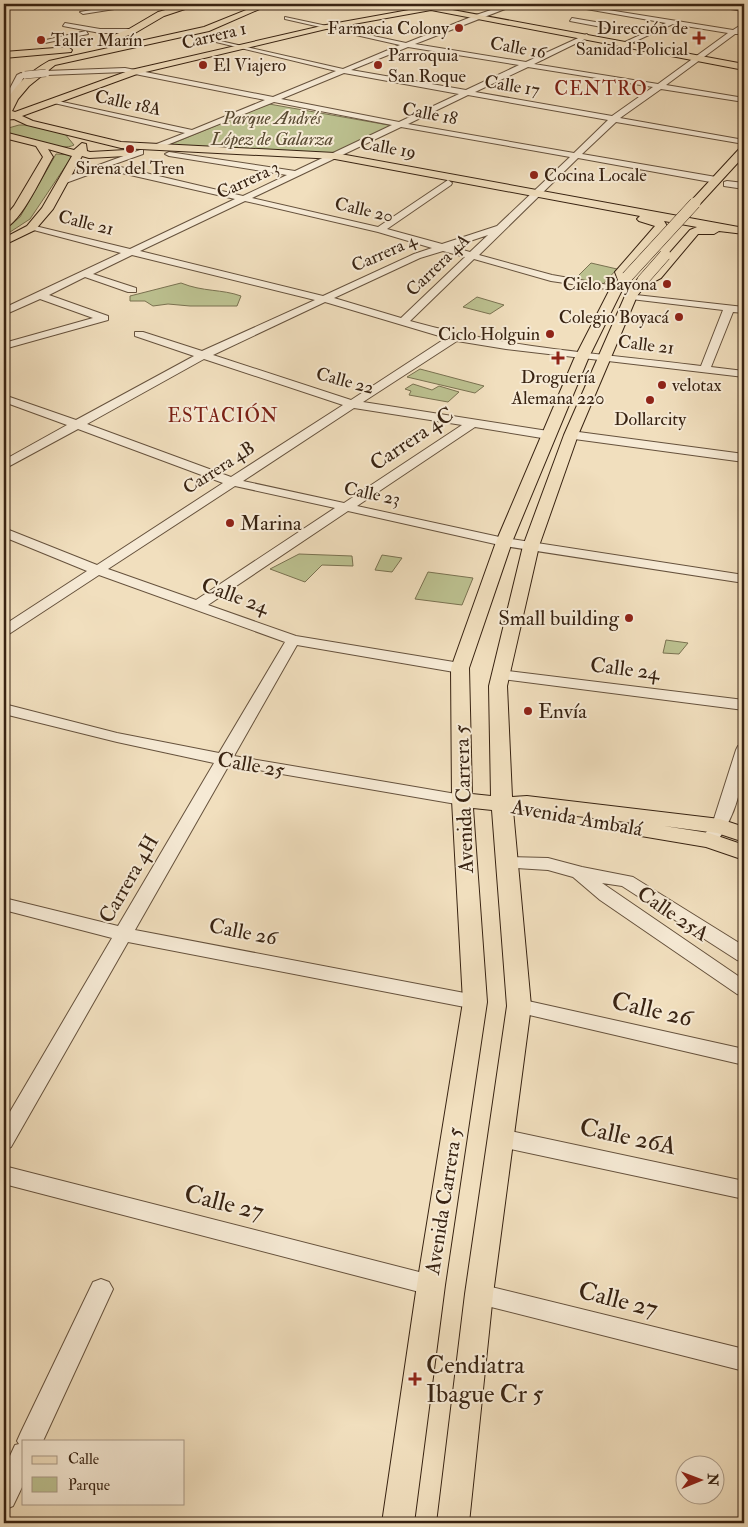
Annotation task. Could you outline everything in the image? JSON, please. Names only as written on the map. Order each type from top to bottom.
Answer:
[{"type":"main road","points":[[95,43],[132,31],[161,14],[196,4]]},
{"type":"main road","points":[[8,118],[7,112],[10,101],[39,71],[52,63],[206,29],[268,4]]},
{"type":"main road","points":[[443,6],[585,37],[701,57],[744,62]]},
{"type":"main road","name":"Carrera 1","points":[[8,118],[137,73],[329,28],[443,6]]},
{"type":"main road","points":[[585,37],[627,43],[744,66]]},
{"type":"main road","points":[[4,54],[56,52],[79,47]]},
{"type":"main road","name":"Carrera 1","points":[[58,103],[137,73]]},
{"type":"main road","points":[[50,127],[44,118],[46,112],[58,103]]},
{"type":"main road","name":"Calle 19","points":[[8,118],[121,146],[330,159],[744,233]]},
{"type":"main road","points":[[4,126],[30,123]]},
{"type":"main road","points":[[4,242],[31,228],[47,208],[84,148],[81,143],[68,133]]},
{"type":"main road","points":[[4,135],[79,154]]},
{"type":"main road","points":[[4,225],[19,207],[48,157],[40,145]]},
{"type":"main road","points":[[157,147],[169,154]]},
{"type":"main road","name":"Avenida Carrera 5","points":[[398,1523],[431,1285],[475,1002],[462,800],[460,668],[504,542],[548,435],[582,355],[622,282],[744,150]]},
{"type":"main road","name":"Calle 19","points":[[79,154],[140,152],[169,154],[194,152]]},
{"type":"main road","name":"Calle 19","points":[[330,159],[448,183],[535,196],[744,233]]},
{"type":"main road","name":"Avenida Carrera 5","points":[[453,1523],[479,1294],[519,1006],[502,804],[498,686],[500,675],[532,546],[571,435],[603,357],[631,296],[708,204],[744,166]]},
{"type":"main road","points":[[671,219],[705,185],[715,181]]},
{"type":"main road","points":[[535,196],[659,222],[661,226],[621,272],[622,282]]},
{"type":"main road","points":[[642,282],[657,275],[696,231],[709,230],[744,233]]},
{"type":"main road","name":"Calle 25","points":[[462,800],[502,804]]},
{"type":"main road","name":"Avenida Ambalá","points":[[502,804],[526,813],[744,835]]},
{"type":"main road","name":"Avenida Ambalá","points":[[714,833],[744,853]]},
{"type":"street","points":[[4,7],[14,4]]},
{"type":"street","points":[[80,11],[101,4]]},
{"type":"street","points":[[173,10],[184,4]]},
{"type":"street","points":[[416,4],[443,6]]},
{"type":"street","points":[[157,147],[482,15],[515,4]]},
{"type":"street","points":[[561,4],[744,34]]},
{"type":"street","points":[[711,4],[744,9]]},
{"type":"street","points":[[80,11],[125,6]]},
{"type":"street","points":[[80,11],[91,15],[65,24],[100,31]]},
{"type":"street","name":"Calle 16","points":[[287,18],[407,45],[744,100]]},
{"type":"street","points":[[575,19],[607,26]]},
{"type":"street","points":[[627,43],[671,23]]},
{"type":"street","name":"Carrera 4","points":[[4,464],[203,355],[417,256],[498,229],[535,196],[615,118],[744,25]]},
{"type":"street","points":[[40,42],[100,31],[132,31]]},
{"type":"street","name":"Carrera 3","points":[[4,312],[585,37]]},
{"type":"street","name":"Calle 17","points":[[218,41],[343,71],[744,142]]},
{"type":"street","name":"Calle 18","points":[[13,76],[110,70],[137,73],[401,125],[715,181]]},
{"type":"street","points":[[10,101],[11,94],[23,75]]},
{"type":"street","name":"Calle 18A","points":[[58,103],[192,132]]},
{"type":"street","points":[[63,181],[140,152]]},
{"type":"street","points":[[169,154],[297,174]]},
{"type":"street","name":"Calle 20","points":[[104,166],[380,230],[472,254],[551,278],[622,282]]},
{"type":"street","points":[[380,230],[448,183]]},
{"type":"street","points":[[727,184],[744,186]]},
{"type":"street","name":"Calle 21","points":[[31,228],[325,299],[455,337],[582,355],[744,374]]},
{"type":"street","name":"Carrera 4A","points":[[402,323],[498,229]]},
{"type":"street","points":[[85,274],[132,290]]},
{"type":"street","points":[[40,295],[104,318]]},
{"type":"street","points":[[631,296],[744,310]]},
{"type":"street","points":[[704,369],[729,308]]},
{"type":"street","points":[[4,346],[104,318]]},
{"type":"street","name":"Calle 22","points":[[139,334],[352,404],[548,435]]},
{"type":"street","name":"Carrera 4B","points":[[4,631],[455,337]]},
{"type":"street","name":"Calle 23","points":[[4,398],[233,482],[504,542],[744,579]]},
{"type":"street","name":"Carrera 4C","points":[[198,605],[473,423]]},
{"type":"street","points":[[571,435],[744,458]]},
{"type":"street","name":"Calle 24","points":[[4,532],[98,570],[293,640],[460,668]]},
{"type":"street","name":"Carrera 4H","points":[[4,1141],[293,640]]},
{"type":"street","name":"Calle 24","points":[[500,675],[744,705]]},
{"type":"street","name":"Calle 25","points":[[4,709],[59,724],[223,760],[462,800]]},
{"type":"street","points":[[714,833],[744,750]]},
{"type":"street","name":"Calle 25A","points":[[508,863],[548,864],[579,873],[627,881],[744,955]]},
{"type":"street","name":"Calle 25A","points":[[579,873],[606,896],[744,989]]},
{"type":"street","name":"Calle 26","points":[[4,904],[124,934],[475,1002]]},
{"type":"street","name":"Calle 26","points":[[519,1006],[744,1057]]},
{"type":"street","name":"Calle 26A","points":[[501,1138],[744,1190]]},
{"type":"street","name":"Calle 27","points":[[4,1175],[431,1285]]},
{"type":"street","points":[[30,1440],[101,1289]]},
{"type":"street","name":"Calle 27","points":[[479,1294],[744,1360]]},
{"type":"street","points":[[4,1497],[22,1458]]},
{"type":"green space","name":"Parque Andrés López de Galarza","points":[[269,104],[394,126],[335,153],[166,146]]},
{"type":"green space","points":[[19,125],[30,125],[65,134],[74,145],[68,147],[50,146],[4,132],[5,129]]},
{"type":"green space","points":[[56,154],[73,155],[30,219],[4,236],[4,230],[20,217]]},
{"type":"green space","points":[[591,263],[617,269],[603,284],[574,280]]},
{"type":"green space","points":[[181,283],[241,296],[237,306],[168,304],[153,306],[145,301],[130,301],[130,296]]},
{"type":"green space","points":[[477,297],[504,305],[490,314],[463,307]]},
{"type":"green space","points":[[420,369],[484,386],[475,393],[407,377]]},
{"type":"green space","points":[[413,384],[432,390],[439,386],[459,392],[448,402],[409,395],[411,391],[405,389]]},
{"type":"green space","points":[[299,554],[352,556],[353,566],[322,565],[305,582],[270,569]]},
{"type":"green space","points":[[382,555],[402,558],[392,572],[375,570]]},
{"type":"green space","points":[[428,572],[473,578],[462,605],[415,599]]},
{"type":"green space","points":[[666,640],[688,643],[679,654],[663,653]]},
{"type":"place","name":"Farmacia Colony","points":[[459,28]]},
{"type":"place","name":"Dirección de Sanidad Policial","points":[[699,38]]},
{"type":"place","name":"Taller Marín","points":[[41,40]]},
{"type":"place","name":"El Viajero","points":[[203,65]]},
{"type":"place","name":"Parroquia San Roque","points":[[378,65]]},
{"type":"place","name":"Sirena del Tren","points":[[130,149]]},
{"type":"place","name":"Cocina Locale","points":[[534,175]]},
{"type":"place","name":"Ciclo Bayona","points":[[667,284]]},
{"type":"place","name":"Colegio Boyacá","points":[[679,317]]},
{"type":"place","name":"Ciclo Holguin","points":[[550,334]]},
{"type":"place","name":"Droguería Alemana 220","points":[[558,358]]},
{"type":"place","name":"velotax","points":[[662,385]]},
{"type":"place","name":"Dollarcity","points":[[650,400]]},
{"type":"place","name":"Marina","points":[[230,523]]},
{"type":"place","name":"Small building","points":[[629,618]]},
{"type":"place","name":"Envía","points":[[528,711]]},
{"type":"place","name":"Cendiatra Ibague Cr 5","points":[[415,1379]]},
{"type":"district","name":"CENTRO","points":[[601,89]]},
{"type":"district","name":"ESTACIÓN","points":[[223,416]]}]
